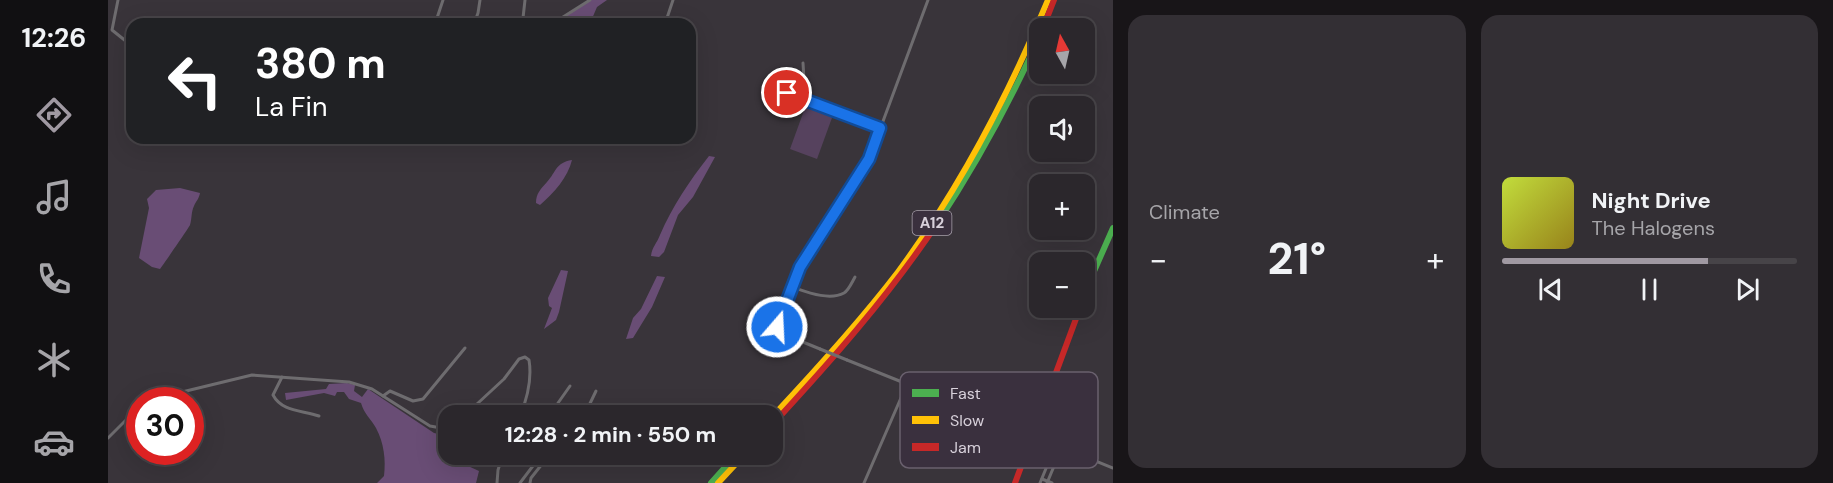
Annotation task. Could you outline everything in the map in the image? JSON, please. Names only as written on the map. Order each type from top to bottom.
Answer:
[{"type":"main road","name":"A12","points":[[783,405],[854,326],[930,225],[965,170],[997,113],[1048,0]]},
{"type":"main road","points":[[1047,18],[1054,0]]},
{"type":"main road","name":"A12","points":[[783,413],[859,330],[935,228],[992,135],[1029,59]]},
{"type":"main road","points":[[1095,269],[1113,228]]},
{"type":"main road","points":[[1056,372],[1076,318]]},
{"type":"main road","points":[[711,483],[727,465]]},
{"type":"main road","points":[[718,483],[735,465]]},
{"type":"main road","points":[[1015,483],[1021,468]]},
{"type":"street","points":[[118,0],[112,30],[126,41]]},
{"type":"street","points":[[437,18],[444,0]]},
{"type":"street","points":[[476,18],[480,0]]},
{"type":"street","points":[[523,18],[525,0]]},
{"type":"street","points":[[562,18],[590,0]]},
{"type":"street","points":[[667,18],[673,0]]},
{"type":"street","points":[[900,381],[778,331],[778,323],[804,259],[869,159],[928,0]]},
{"type":"street","points":[[796,97],[804,80],[803,63]]},
{"type":"street","points":[[787,93],[880,128]]},
{"type":"street","points":[[792,287],[814,294],[841,294],[846,291],[855,277]]},
{"type":"street","points":[[383,396],[390,391],[413,401],[423,399],[465,348]]},
{"type":"street","points":[[476,405],[499,383],[519,359],[525,357],[530,361],[530,369],[524,405]]},
{"type":"street","points":[[198,387],[240,376],[257,375],[354,382],[369,387],[430,426],[438,428]]},
{"type":"street","points":[[282,377],[273,395],[279,403],[288,408],[319,416]]},
{"type":"street","points":[[558,405],[570,386]]},
{"type":"street","points":[[589,405],[596,391]]},
{"type":"street","points":[[864,483],[900,400]]},
{"type":"street","points":[[108,438],[126,420]]},
{"type":"street","points":[[1098,462],[1113,468]]},
{"type":"street","points":[[497,483],[500,465]]},
{"type":"street","points":[[520,483],[534,465]]},
{"type":"street","points":[[530,483],[531,478],[541,465]]},
{"type":"street","points":[[1047,482],[1053,468]]},
{"type":"street","points":[[1041,481],[1052,483]]},
{"type":"shaded area","points":[[589,0],[607,0],[597,7],[592,18],[561,18]]},
{"type":"shaded area","points":[[806,105],[833,115],[817,159],[790,149]]},
{"type":"shaded area","points":[[709,156],[715,157],[693,197],[678,215],[664,252],[659,257],[651,256],[676,204]]},
{"type":"shaded area","points":[[572,160],[564,179],[555,190],[540,205],[536,203],[539,191],[557,168],[562,163]]},
{"type":"shaded area","points":[[180,188],[200,193],[193,208],[190,225],[160,269],[152,267],[139,258],[149,208],[147,199],[156,190]]},
{"type":"shaded area","points":[[561,270],[568,271],[559,312],[556,320],[544,329],[552,308],[549,306],[548,298]]},
{"type":"shaded area","points":[[657,276],[665,277],[652,307],[633,338],[626,339],[633,318],[641,309]]},
{"type":"shaded area","points":[[329,384],[355,385],[354,391],[362,397],[368,389],[438,434],[438,465],[469,465],[479,471],[476,483],[377,483],[384,476],[383,446],[376,428],[361,403],[349,399],[344,392],[337,392],[335,396],[324,393],[286,400],[285,393],[326,389]]},
{"type":"traffic: fast","points":[[936,225],[992,133],[1029,59]]},
{"type":"traffic: fast","points":[[1095,269],[1113,228]]},
{"type":"traffic: fast","points":[[711,483],[727,465]]},
{"type":"traffic: slow","points":[[783,405],[868,310],[898,272],[942,208],[999,106],[1048,0]]},
{"type":"traffic: slow","points":[[718,483],[735,465]]},
{"type":"traffic: jam","points":[[1047,18],[1054,0]]},
{"type":"traffic: jam","points":[[783,413],[878,303],[936,225]]},
{"type":"traffic: jam","points":[[1056,372],[1076,318]]},
{"type":"traffic: jam","points":[[1015,483],[1021,468]]},
{"type":"route","points":[[777,327],[804,259],[869,159],[880,128],[787,93]]}]
